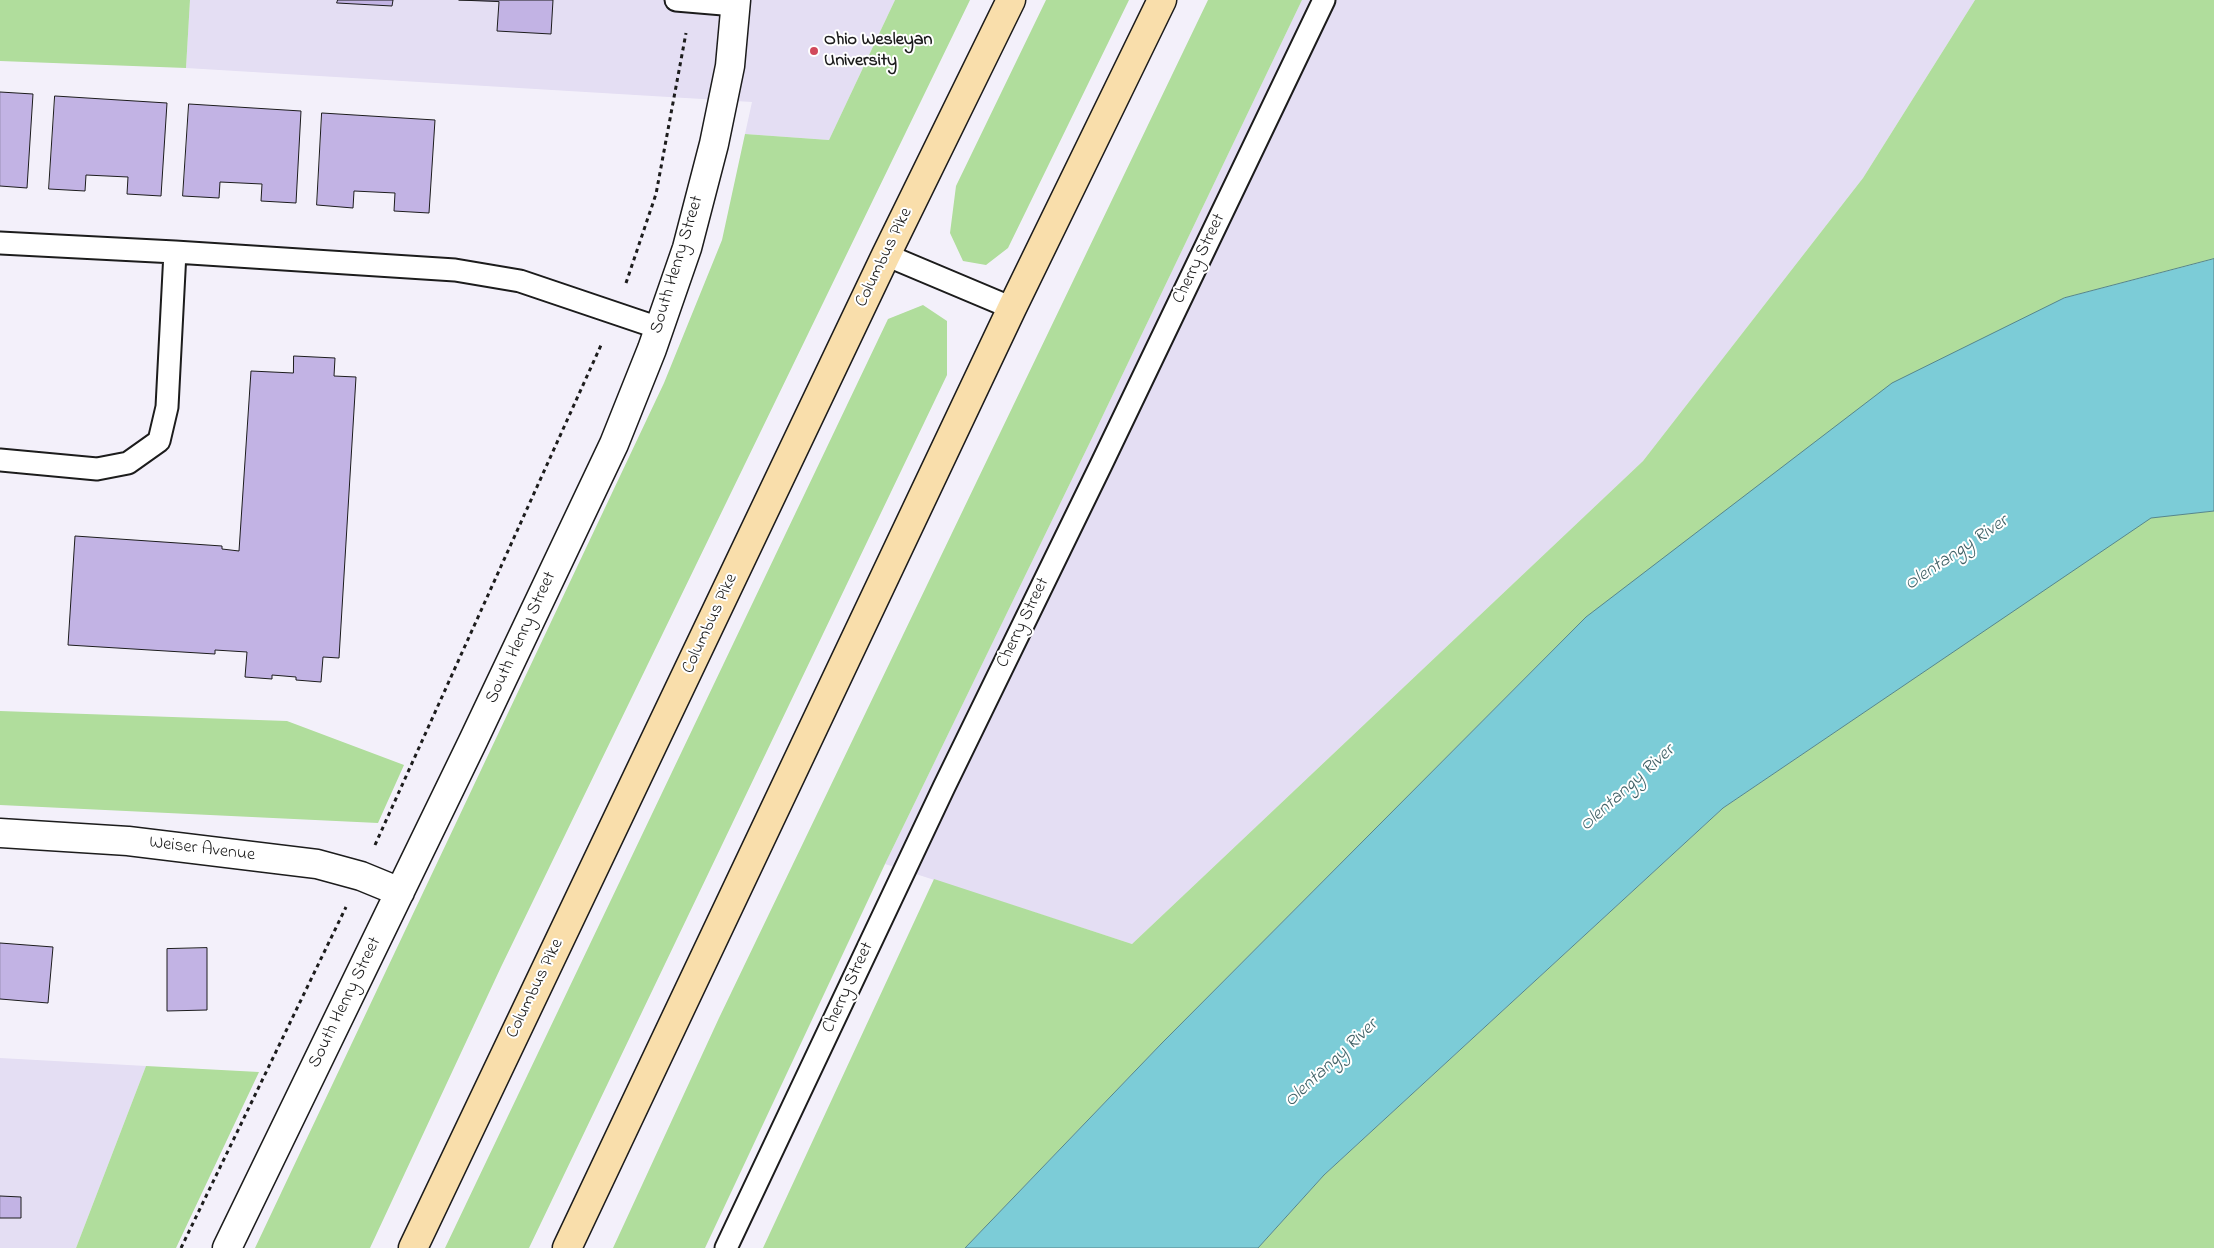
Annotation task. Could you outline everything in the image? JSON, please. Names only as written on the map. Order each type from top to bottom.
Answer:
[{"type":"highway","name":"Columbus Pike","points":[[413,1248],[886,255],[1010,0]]},
{"type":"highway","points":[[567,1248],[1012,308],[1162,0]]},
{"type":"street","name":"South Henry Street","points":[[227,1248],[614,444],[659,328],[687,248],[714,144],[730,66],[736,3]]},
{"type":"street","name":"Weiser Avenue","points":[[0,833],[128,841],[318,864],[361,876],[400,892]]},
{"type":"lane","name":"Cherry Street","points":[[726,1248],[944,787],[1106,456],[1324,0]]},
{"type":"lane","points":[[684,1],[736,3]]},
{"type":"lane","points":[[0,243],[455,270],[520,282],[659,328]]},
{"type":"lane","points":[[0,460],[97,469],[128,463],[159,440],[167,407],[175,252]]},
{"type":"lane","points":[[886,255],[1012,308]]},
{"type":"path","points":[[181,1248],[361,876],[615,314],[656,194],[684,1]]},
{"type":"shaded area","points":[[190,0],[895,0],[829,140],[745,134],[752,102],[186,68]]},
{"type":"shaded area","points":[[1302,0],[1975,0],[1863,178],[1643,461],[1132,944],[885,864],[1094,434]]},
{"type":"shaded area","points":[[0,1058],[146,1066],[76,1248],[0,1248]]},
{"type":"green space","points":[[0,0],[190,0],[186,68],[0,61]]},
{"type":"green space","points":[[895,0],[970,0],[501,967],[370,1248],[255,1248],[664,383],[722,240],[745,134],[829,140]]},
{"type":"green space","points":[[1046,0],[1129,0],[1008,248],[986,265],[963,261],[950,233],[956,186]]},
{"type":"green space","points":[[1208,0],[1302,0],[885,864],[705,1248],[613,1248],[719,1018]]},
{"type":"green space","points":[[1975,0],[2214,0],[2214,259],[2064,298],[1586,617],[1162,1043],[965,1248],[763,1248],[934,879],[1132,944],[1643,461],[1863,178]]},
{"type":"green space","points":[[923,305],[947,321],[947,375],[529,1248],[445,1248],[888,319]]},
{"type":"green space","points":[[2214,511],[2214,1248],[1258,1248],[1324,1175],[1723,808],[2151,517]]},
{"type":"green space","points":[[0,711],[287,721],[404,765],[378,823],[0,805]]},
{"type":"green space","points":[[146,1066],[259,1072],[176,1248],[76,1248]]},
{"type":"water","name":"Olentangy River","points":[[2214,259],[2214,511],[2151,518],[1723,808],[1324,1175],[1258,1248],[965,1248],[1162,1043],[1586,617],[1892,383],[2064,298]]},
{"type":"building","points":[[338,0],[393,0],[392,6],[337,3]]},
{"type":"building","points":[[459,0],[553,0],[551,34],[497,31],[499,2]]},
{"type":"building","points":[[0,92],[33,94],[27,188],[0,186]]},
{"type":"building","points":[[55,96],[167,103],[161,196],[127,194],[128,177],[86,175],[85,191],[49,189]]},
{"type":"building","points":[[189,104],[301,111],[296,203],[261,201],[262,184],[220,182],[219,198],[183,196]]},
{"type":"building","points":[[322,113],[435,120],[429,213],[394,211],[395,193],[354,191],[353,208],[317,205]]},
{"type":"building","points":[[294,356],[335,358],[334,376],[356,377],[339,658],[323,657],[321,682],[296,680],[296,677],[272,675],[272,679],[245,677],[247,652],[215,650],[215,654],[68,645],[75,536],[222,546],[222,549],[239,551],[251,371],[293,373]]},
{"type":"building","points":[[0,943],[53,947],[48,1003],[0,999]]},
{"type":"building","points":[[207,948],[207,1010],[167,1011],[167,949]]},
{"type":"building","points":[[0,1196],[21,1197],[21,1218],[0,1218]]},
{"type":"place","name":"Ohio Wesleyan University","points":[[814,51]]}]
